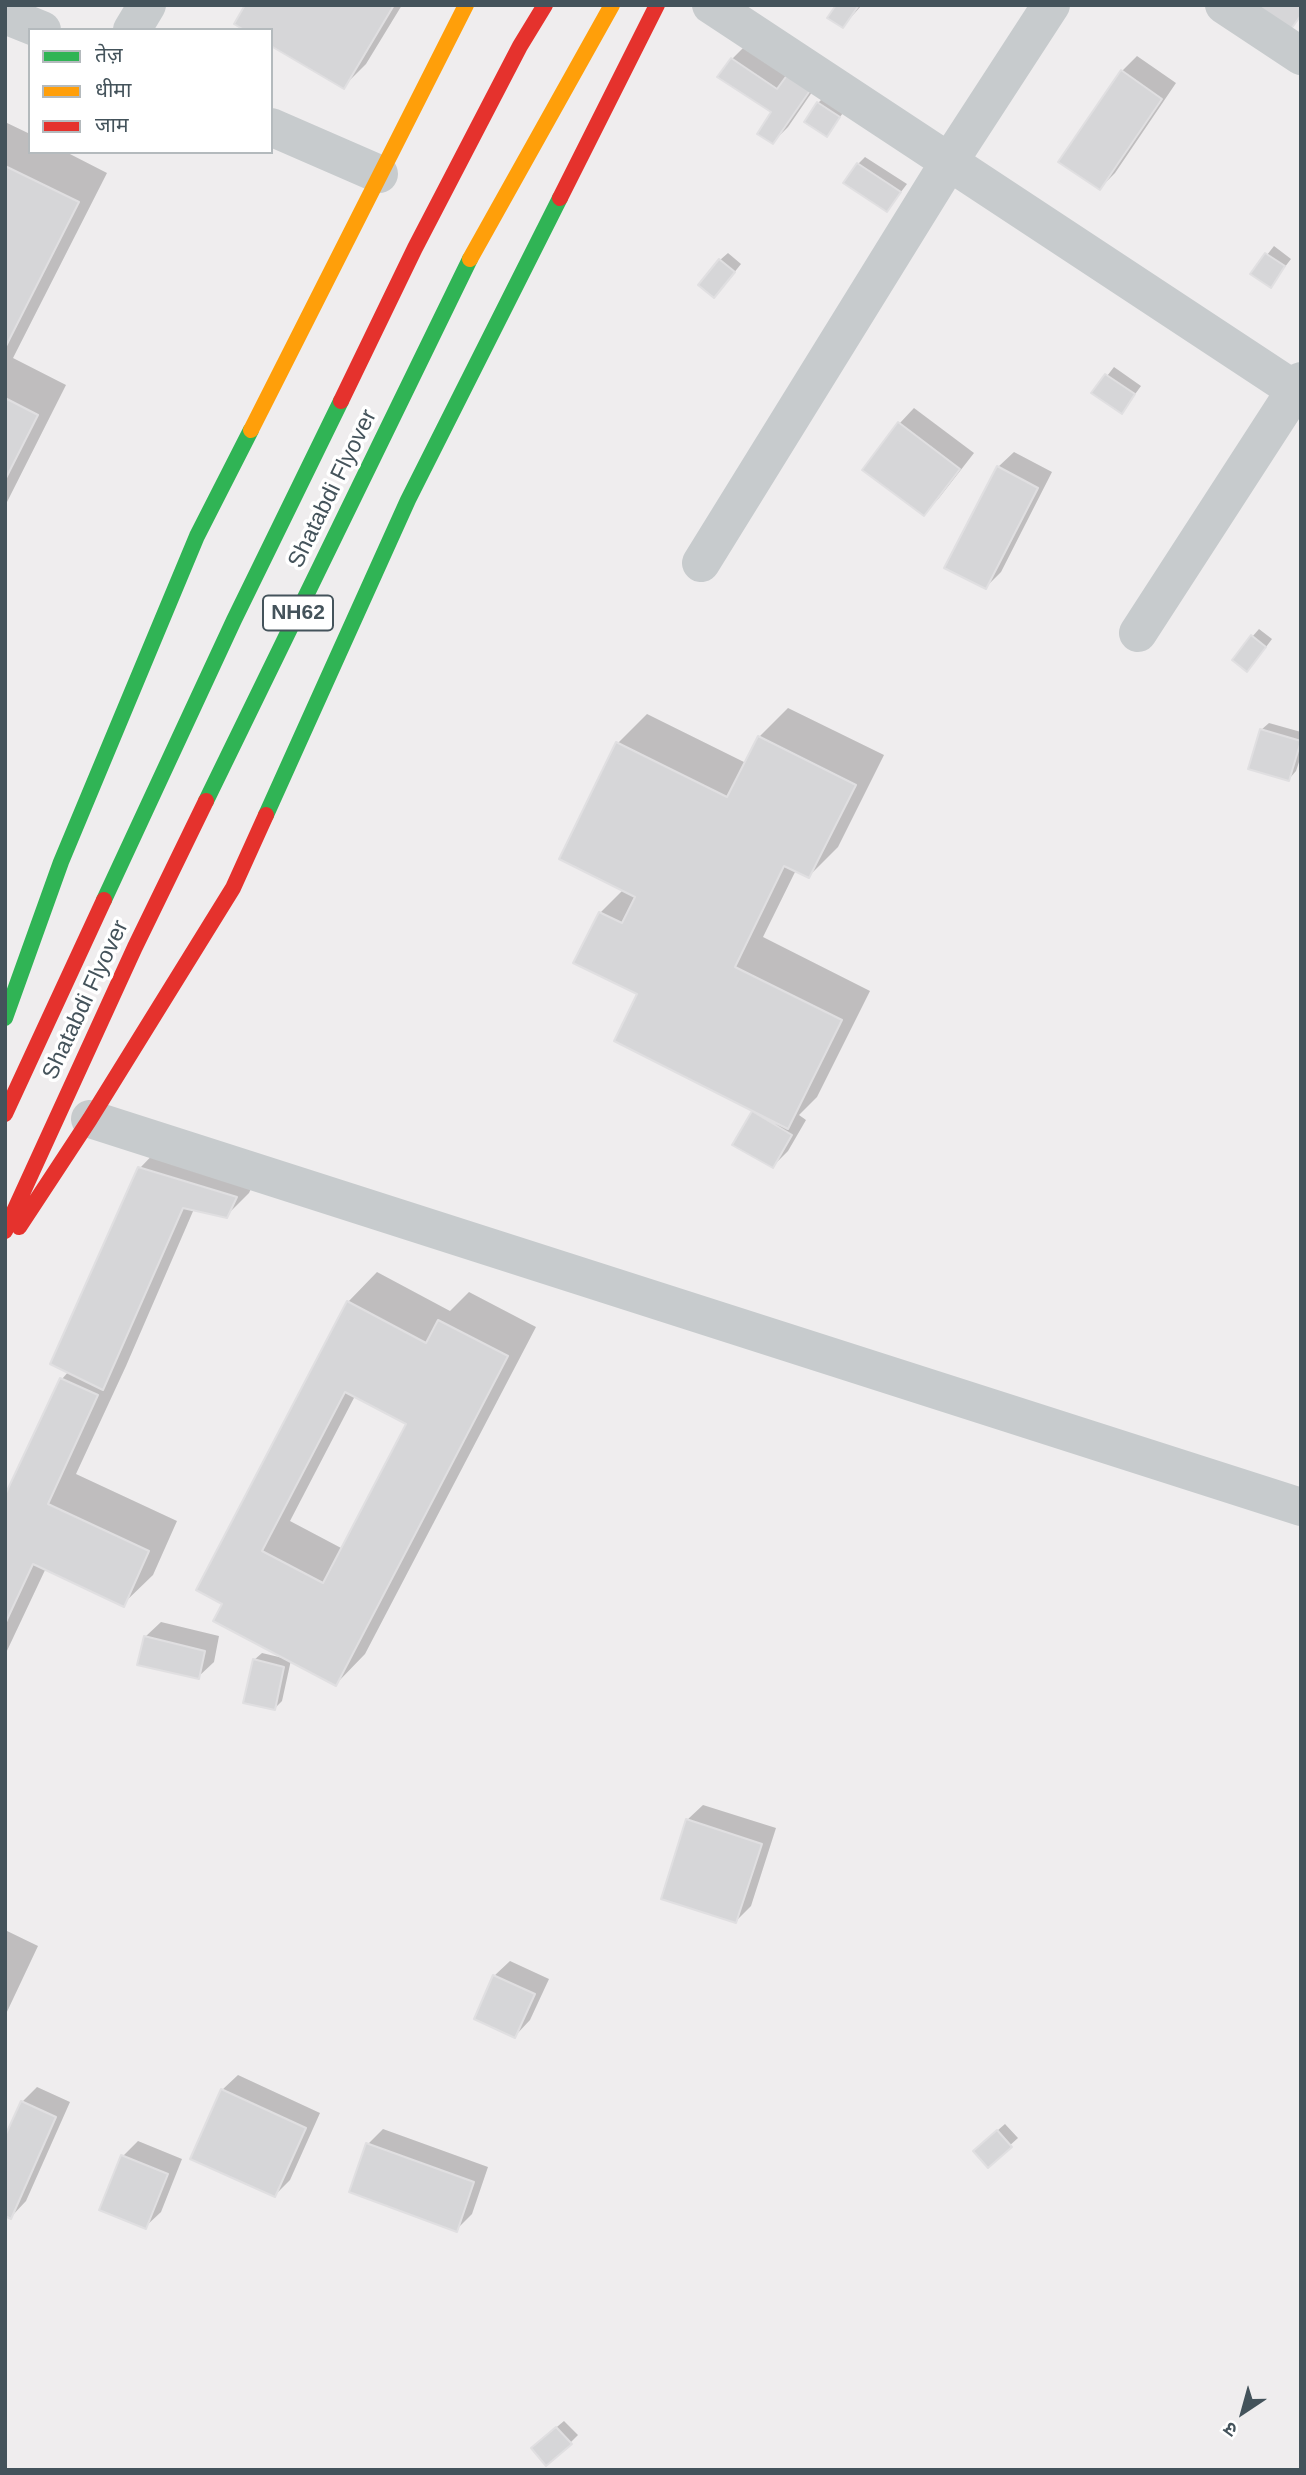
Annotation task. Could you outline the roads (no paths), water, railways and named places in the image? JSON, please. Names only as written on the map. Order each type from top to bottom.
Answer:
[{"type":"main road","points":[[5,1018],[61,862],[197,536],[466,5]]},
{"type":"main road","name":"Shatabdi Flyover","points":[[5,1114],[234,620],[415,248],[520,46],[545,5]]},
{"type":"main road","name":"Shatabdi Flyover","points":[[5,1231],[135,947],[471,257],[612,5]]},
{"type":"main road","points":[[5,1248],[90,1119],[233,888],[408,500],[657,5]]},
{"type":"street","points":[[133,28],[148,5]]},
{"type":"street","points":[[711,5],[1299,388],[1138,633]]},
{"type":"street","points":[[701,563],[949,162],[1051,5]]},
{"type":"street","points":[[1224,5],[1301,56]]},
{"type":"street","points":[[5,15],[38,28]]},
{"type":"street","points":[[273,128],[379,174]]},
{"type":"street","points":[[90,1119],[1301,1507]]}]
